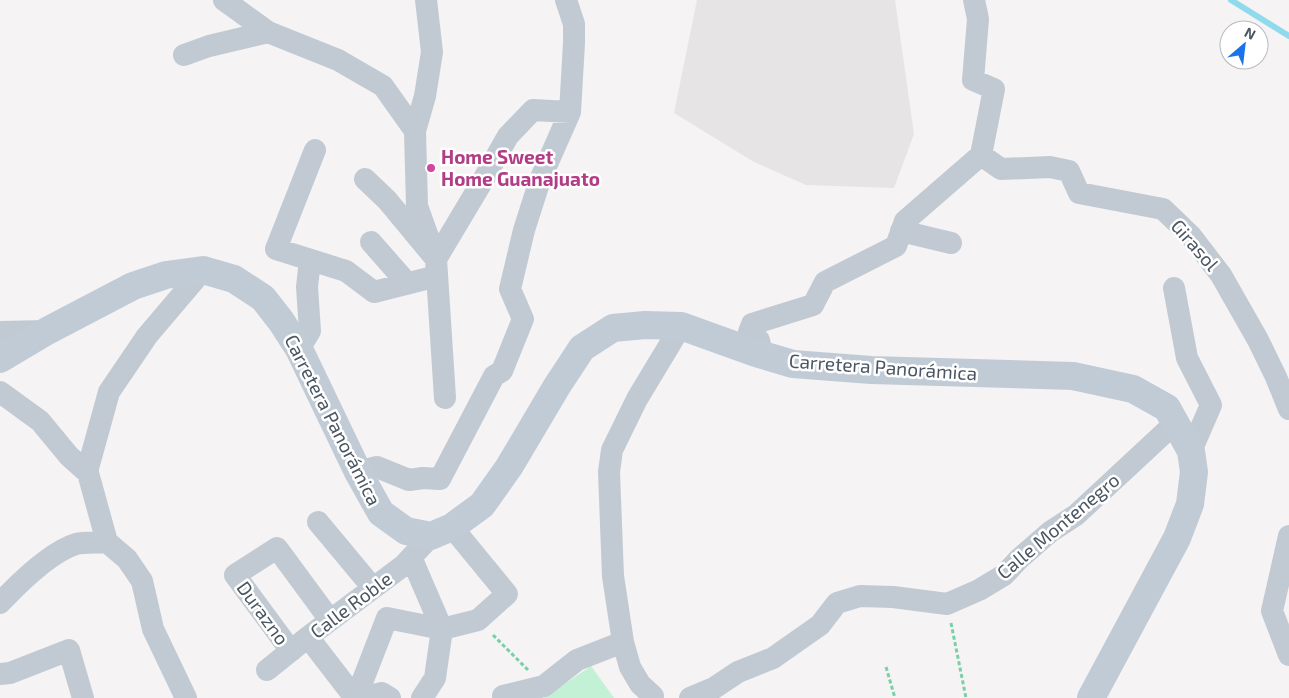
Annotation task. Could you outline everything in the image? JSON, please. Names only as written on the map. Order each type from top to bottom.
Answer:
[{"type":"street","points":[[224,0],[268,32],[338,60],[383,86],[415,131]]},
{"type":"street","points":[[426,0],[432,52],[425,96],[415,131],[417,206],[436,268],[445,398]]},
{"type":"street","points":[[358,472],[377,467],[409,480],[424,478],[440,479],[494,376],[502,371],[523,319],[510,288],[524,230],[540,180],[570,112],[574,24],[566,0]]},
{"type":"street","points":[[756,354],[760,345],[759,340],[749,332],[752,324],[813,305],[825,282],[896,246],[905,221],[982,155],[994,89],[973,80],[978,19],[974,0]]},
{"type":"street","points":[[184,55],[209,46],[268,32]]},
{"type":"street","points":[[315,150],[276,249],[346,271],[374,292],[408,283],[436,268],[508,136],[533,110],[570,112]]},
{"type":"street","name":"Girasol","points":[[982,155],[1001,168],[1050,167],[1069,171],[1079,193],[1163,209],[1192,236],[1221,275],[1258,340],[1289,409]]},
{"type":"street","points":[[365,179],[387,200],[436,268]]},
{"type":"street","points":[[901,232],[951,243]]},
{"type":"street","points":[[371,242],[408,283]]},
{"type":"street","points":[[299,349],[310,331],[307,287],[310,260]]},
{"type":"street","points":[[186,698],[153,629],[142,581],[127,559],[107,542],[88,468],[109,392],[147,336],[203,270]]},
{"type":"street","name":"Carretera Panorámica","points":[[0,359],[47,331],[133,286],[166,275],[203,270],[234,280],[263,298],[281,321],[299,349],[358,472],[380,512],[406,531],[441,531],[482,505],[509,467],[556,386],[582,348],[612,328],[645,325],[681,326],[756,354],[793,364],[871,370],[1073,376],[1133,388],[1167,408],[1190,451],[1194,472],[1190,504],[1177,538],[1091,698]]},
{"type":"street","points":[[1174,288],[1187,358],[1211,405],[1190,451]]},
{"type":"street","points":[[657,697],[640,684],[630,667],[623,642],[613,576],[609,472],[612,450],[637,399],[681,326]]},
{"type":"street","points":[[0,332],[47,331]]},
{"type":"street","points":[[0,392],[40,422],[88,473]]},
{"type":"street","name":"Calle Montenegro","points":[[947,604],[979,590],[1004,576],[1019,559],[1050,532],[1076,515],[1175,423]]},
{"type":"street","points":[[318,522],[373,588]]},
{"type":"street","points":[[356,698],[387,618],[442,629],[478,620],[507,594],[441,531]]},
{"type":"street","name":"Calle Roble","points":[[267,670],[308,636],[404,565],[441,531]]},
{"type":"street","points":[[1289,536],[1272,611],[1289,655]]},
{"type":"street","points":[[0,603],[25,578],[51,557],[76,544],[107,542]]},
{"type":"street","name":"Durazno","points":[[291,651],[235,575],[277,548],[330,620]]},
{"type":"street","points":[[411,557],[442,629],[435,678],[422,698]]},
{"type":"street","points":[[690,698],[714,688],[738,672],[773,658],[820,625],[837,604],[860,596],[893,597],[947,604]]},
{"type":"street","points":[[308,636],[356,698]]},
{"type":"street","points":[[504,698],[503,696],[544,686],[577,660],[623,642]]},
{"type":"street","points":[[0,674],[10,673],[68,650],[83,698]]},
{"type":"street","points":[[361,698],[382,693],[390,698]]},
{"type":"path","points":[[947,604],[966,698]]},
{"type":"path","points":[[478,620],[544,686]]},
{"type":"path","points":[[886,667],[895,698]]},
{"type":"shaded area","points":[[697,0],[895,0],[914,134],[894,188],[806,185],[754,162],[674,113]]},
{"type":"green space","points":[[591,666],[614,698],[544,698]]},
{"type":"waterway","points":[[1231,0],[1289,36]]},
{"type":"place","name":"Home Sweet Home Guanajuato","points":[[431,168]]}]
